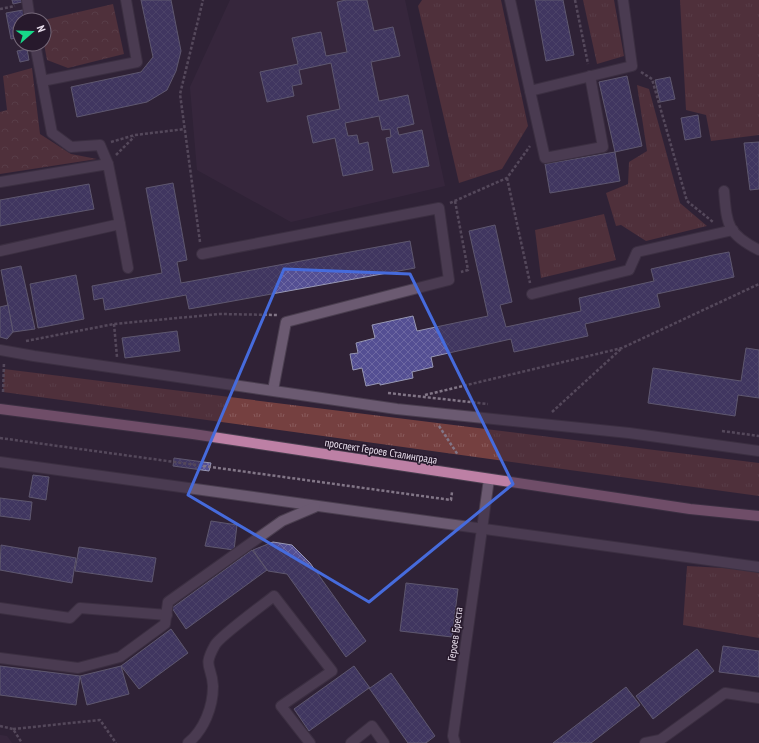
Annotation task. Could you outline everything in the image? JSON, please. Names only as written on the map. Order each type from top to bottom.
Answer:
[{"type":"main road","name":"проспект Героев Сталинграда","points":[[0,409],[193,434],[489,479],[690,508],[759,516]]},
{"type":"street","points":[[27,0],[29,12]]},
{"type":"street","points":[[42,81],[137,62],[126,0]]},
{"type":"street","points":[[510,0],[545,158],[603,147],[590,76]]},
{"type":"street","points":[[530,91],[632,66],[623,0]]},
{"type":"street","points":[[37,52],[52,133],[72,147],[100,145],[108,164],[128,268]]},
{"type":"street","points":[[0,182],[108,164]]},
{"type":"street","points":[[724,191],[727,221],[730,231],[741,241],[759,250]]},
{"type":"street","points":[[202,254],[439,208],[449,280],[286,322],[272,390]]},
{"type":"street","points":[[0,251],[120,224]]},
{"type":"street","points":[[532,294],[628,270],[637,252],[730,231]]},
{"type":"street","points":[[3,350],[34,356],[397,409],[629,433],[759,451]]},
{"type":"street","points":[[0,462],[316,507],[759,567]]},
{"type":"street","name":"Героев Бреста","points":[[455,743],[453,736],[489,479]]},
{"type":"street","points":[[0,658],[78,668],[120,657],[165,624],[168,602],[282,521],[316,507]]},
{"type":"street","points":[[188,743],[196,736],[209,713],[213,685],[207,664],[216,643],[274,596],[332,670],[281,706],[310,743]]},
{"type":"street","points":[[0,608],[70,618],[80,608],[167,615]]},
{"type":"street","points":[[645,743],[660,740],[725,693],[759,698]]},
{"type":"street","points":[[350,743],[372,726],[384,743]]},
{"type":"path","points":[[202,254],[180,94],[203,0]]},
{"type":"path","points":[[575,0],[590,76]]},
{"type":"path","points":[[632,66],[652,79],[687,201],[730,231]]},
{"type":"path","points":[[100,145],[135,135],[185,129]]},
{"type":"path","points":[[439,208],[507,178],[540,133]]},
{"type":"path","points":[[108,164],[135,135]]},
{"type":"path","points":[[507,178],[532,294]]},
{"type":"path","points":[[448,274],[468,270],[455,201]]},
{"type":"path","points":[[423,396],[622,348],[759,284]]},
{"type":"path","points":[[22,342],[114,324],[220,314],[285,315]]},
{"type":"path","points":[[114,324],[118,359]]},
{"type":"path","points":[[552,412],[622,348]]},
{"type":"path","points":[[2,392],[3,350]]},
{"type":"path","points":[[386,393],[491,404]]},
{"type":"path","points":[[544,411],[559,413]]},
{"type":"path","points":[[721,431],[759,436]]},
{"type":"path","points":[[0,438],[451,500],[452,492]]},
{"type":"path","points":[[0,726],[13,729],[100,720],[116,743]]},
{"type":"path","points":[[13,729],[22,743]]},
{"type":"highlighted area","points":[[284,269],[410,274],[513,484],[369,602],[188,495]]},
{"type":"shaded area","points":[[230,0],[405,0],[445,186],[291,222],[197,170],[190,87]]},
{"type":"shaded area","points":[[0,735],[7,736],[12,743],[0,743]]},
{"type":"green space","points":[[422,0],[501,0],[528,126],[502,169],[459,183],[418,6]]},
{"type":"green space","points":[[583,0],[614,0],[624,56],[597,64]]},
{"type":"green space","points":[[680,0],[759,0],[759,135],[711,141],[706,115],[686,110]]},
{"type":"green space","points":[[113,4],[124,54],[68,68],[47,60],[46,52],[52,52],[52,18]]},
{"type":"green space","points":[[32,68],[40,134],[71,154],[97,159],[0,174],[0,112],[7,110],[3,76]]},
{"type":"green space","points":[[637,85],[649,89],[680,203],[707,226],[646,241],[621,225],[616,226],[606,193],[628,184],[629,162],[647,151]]},
{"type":"green space","points":[[604,214],[616,260],[541,278],[535,230]]},
{"type":"green space","points":[[4,369],[759,463],[759,496],[3,392]]},
{"type":"green space","points":[[687,566],[759,570],[759,638],[683,625]]},
{"type":"building","points":[[12,0],[22,0],[22,2],[13,4]]},
{"type":"building","points":[[141,0],[171,0],[181,51],[176,71],[167,90],[147,102],[77,117],[71,87],[141,72],[153,57]]},
{"type":"building","points":[[346,0],[367,0],[374,31],[393,27],[400,56],[371,62],[379,101],[408,95],[414,124],[397,128],[399,135],[422,130],[429,166],[393,173],[386,138],[391,137],[390,129],[382,130],[379,116],[345,123],[348,136],[357,135],[359,144],[368,142],[373,170],[343,176],[335,138],[313,143],[307,116],[340,109],[331,63],[299,70],[302,84],[292,86],[294,96],[267,102],[260,72],[298,64],[292,38],[321,32],[326,56],[347,52],[337,2]]},
{"type":"building","points":[[535,0],[563,0],[574,55],[546,61]]},
{"type":"building","points":[[23,10],[23,12],[12,12],[11,39],[6,13]]},
{"type":"building","points":[[17,52],[28,52],[29,60],[20,62]]},
{"type":"building","points":[[627,76],[642,146],[615,152],[599,82]]},
{"type":"building","points":[[670,77],[675,99],[660,102],[655,80]]},
{"type":"building","points":[[698,115],[701,137],[685,140],[681,118]]},
{"type":"building","points":[[759,142],[759,189],[750,190],[744,143]]},
{"type":"building","points":[[615,152],[620,181],[550,193],[545,164]]},
{"type":"building","points":[[173,183],[187,260],[177,262],[181,283],[410,241],[415,268],[189,309],[186,295],[105,310],[103,298],[94,300],[92,286],[162,273],[146,188]]},
{"type":"building","points":[[89,184],[94,209],[0,226],[0,200]]},
{"type":"building","points":[[495,225],[512,302],[500,305],[506,327],[581,311],[579,298],[654,281],[651,269],[713,255],[729,252],[734,277],[657,294],[660,307],[585,324],[588,336],[514,352],[511,339],[431,357],[433,367],[412,372],[413,378],[380,385],[380,383],[366,386],[362,368],[353,370],[350,354],[358,353],[356,343],[375,338],[372,325],[413,316],[417,331],[488,316],[469,231]]},
{"type":"building","points":[[21,266],[35,329],[13,332],[1,270]]},
{"type":"building","points":[[76,275],[84,319],[38,328],[30,284]]},
{"type":"building","points":[[8,305],[13,332],[7,339],[0,337],[0,307]]},
{"type":"building","points":[[177,331],[180,351],[125,358],[122,338]]},
{"type":"building","points":[[746,348],[759,350],[759,398],[738,395],[735,416],[648,403],[653,368],[741,381]]},
{"type":"building","points":[[174,458],[211,463],[209,471],[173,466]]},
{"type":"building","points":[[33,475],[49,477],[46,500],[29,497]]},
{"type":"building","points":[[0,498],[32,502],[30,520],[0,516]]},
{"type":"building","points":[[211,521],[237,525],[234,550],[205,546]]},
{"type":"building","points":[[273,542],[292,545],[310,563],[366,641],[346,657],[287,574],[268,571],[253,550]]},
{"type":"building","points":[[1,545],[76,558],[72,583],[0,570]]},
{"type":"building","points":[[79,547],[156,558],[152,582],[75,571]]},
{"type":"building","points":[[252,550],[267,570],[186,629],[172,608]]},
{"type":"building","points":[[406,583],[458,589],[452,637],[400,631]]},
{"type":"building","points":[[171,629],[188,653],[139,689],[121,666]]},
{"type":"building","points":[[723,646],[759,651],[759,677],[719,672]]},
{"type":"building","points":[[697,649],[714,671],[653,719],[636,696]]},
{"type":"building","points":[[0,666],[80,676],[76,705],[0,695]]},
{"type":"building","points":[[121,666],[129,694],[87,705],[80,676]]},
{"type":"building","points":[[354,666],[370,688],[391,673],[435,736],[426,743],[408,743],[369,688],[309,731],[294,709]]},
{"type":"building","points":[[626,687],[640,705],[595,740],[591,743],[553,743]]}]
